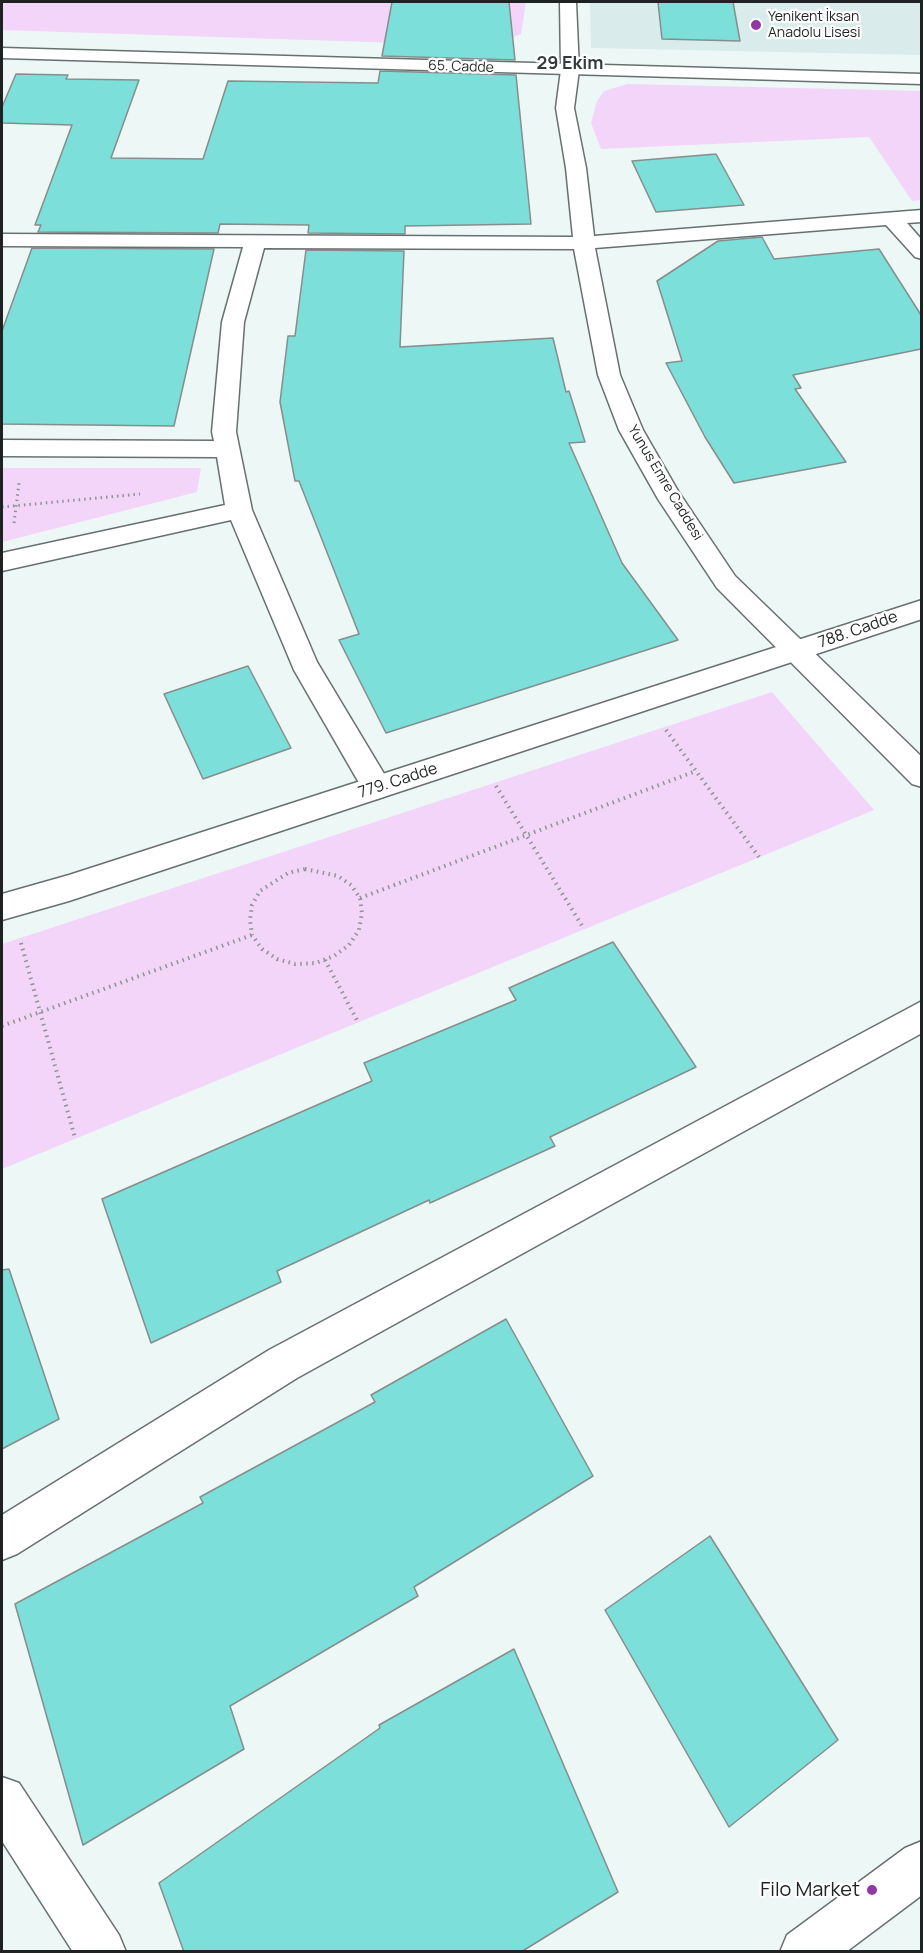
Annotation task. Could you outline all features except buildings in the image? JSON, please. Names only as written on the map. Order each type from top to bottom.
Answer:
[{"type":"street","name":"Yunus Emre Caddesi","points":[[568,2],[569,62],[565,108],[587,269],[609,375],[631,430],[667,493],[726,582],[921,776]]},
{"type":"street","name":"65. Cadde","points":[[2,41],[569,62],[921,79]]},
{"type":"street","name":"65. Cadde","points":[[2,53],[569,62],[722,56]]},
{"type":"street","points":[[2,240],[584,243],[921,216]]},
{"type":"street","points":[[892,219],[921,254]]},
{"type":"street","points":[[255,241],[233,322],[224,432],[239,510],[304,663],[377,788]]},
{"type":"street","points":[[13,448],[227,449]]},
{"type":"street","points":[[6,561],[239,510]]},
{"type":"street","name":"788. Cadde","points":[[794,651],[921,609]]},
{"type":"street","name":"779. Cadde","points":[[6,906],[69,888],[794,651]]},
{"type":"street","points":[[2,1539],[283,1364],[921,1016]]},
{"type":"street","points":[[2,1800],[102,1952]]},
{"type":"street","points":[[804,1952],[921,1865]]},
{"type":"path","points":[[6,561],[15,506],[13,448]]},
{"type":"path","points":[[2,507],[142,494]]},
{"type":"path","points":[[644,700],[759,857]]},
{"type":"path","points":[[477,755],[584,929]]},
{"type":"path","points":[[360,898],[696,771]]},
{"type":"path","points":[[305,869],[323,870],[351,885],[360,898],[362,914],[359,930],[349,945],[325,960],[295,964],[277,959],[262,949],[252,935],[250,920],[252,905],[260,891],[288,873],[305,869]]},
{"type":"path","points":[[6,906],[40,1012],[75,1138]]},
{"type":"path","points":[[2,1026],[252,935]]},
{"type":"path","points":[[325,960],[358,1022]]},
{"type":"shaded area","points":[[2,2],[526,2],[521,34],[508,39],[461,45],[2,30]]},
{"type":"shaded area","name":"Yenikent İksan Anadolu Lisesi","points":[[590,2],[921,2],[921,55],[591,48]]},
{"type":"shaded area","points":[[628,84],[921,91],[921,200],[912,201],[869,137],[601,149],[591,123],[597,101],[604,91]]},
{"type":"shaded area","points":[[2,468],[201,468],[197,492],[2,542]]},
{"type":"shaded area","points":[[772,692],[874,810],[2,1169],[2,944]]},
{"type":"place","name":"Yenikent İksan Anadolu Lisesi","points":[[756,25]]},
{"type":"place","name":"Filo Market","points":[[872,1890]]},
{"type":"district","name":"29 Ekim","points":[[570,64]]}]
